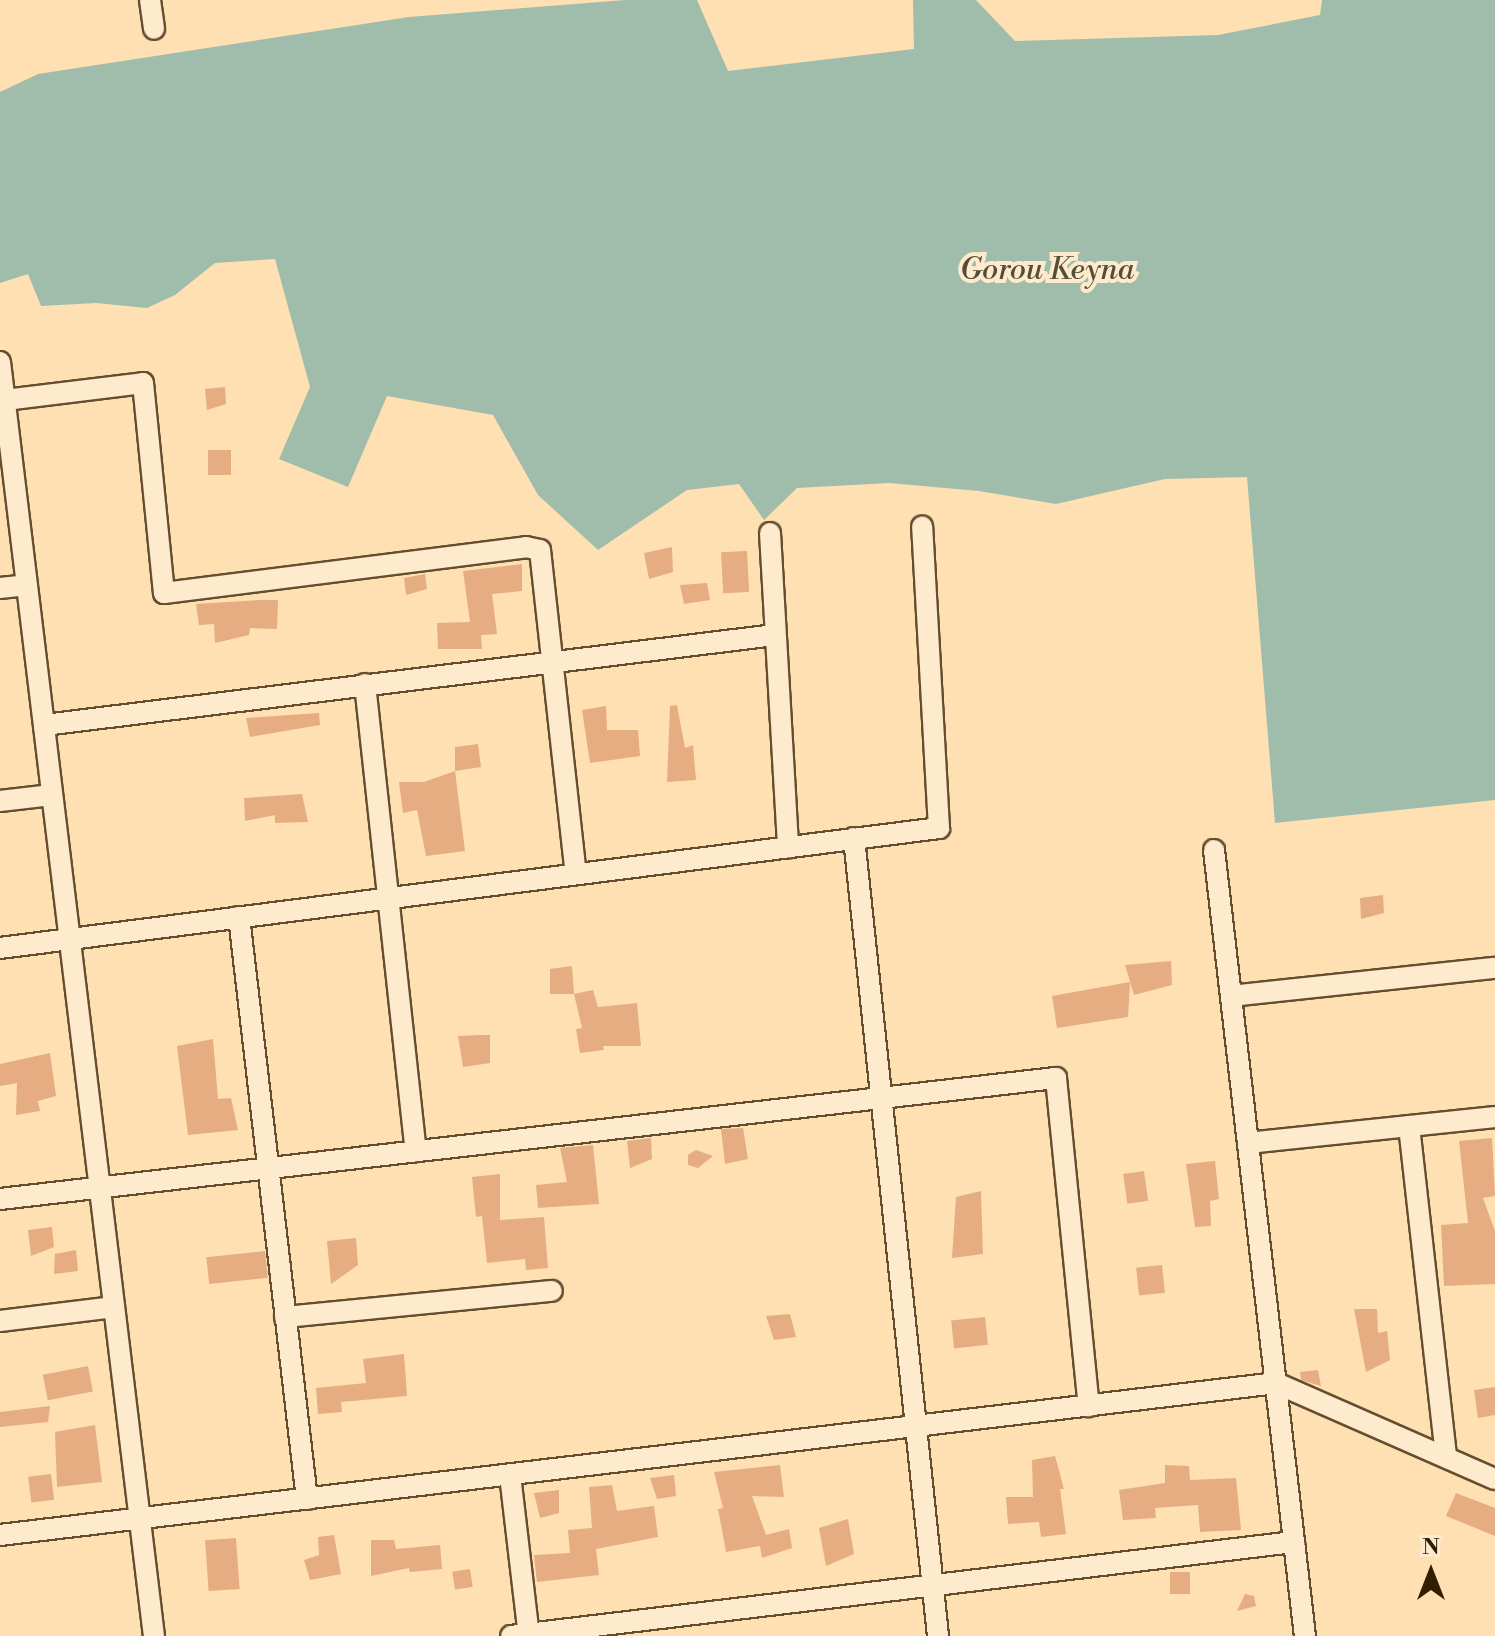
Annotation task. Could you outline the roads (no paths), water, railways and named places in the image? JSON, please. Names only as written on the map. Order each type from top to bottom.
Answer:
[{"type":"street","points":[[150,0],[154,29]]},
{"type":"street","points":[[0,362],[5,400],[6,463],[27,585],[154,1636]]},
{"type":"street","points":[[5,400],[143,383],[164,593],[534,547],[540,550],[576,874]]},
{"type":"street","points":[[0,948],[939,828],[922,526]]},
{"type":"street","points":[[770,533],[788,847]]},
{"type":"street","points":[[0,588],[27,585]]},
{"type":"street","points":[[44,725],[775,635]]},
{"type":"street","points":[[365,684],[416,1151]]},
{"type":"street","points":[[0,801],[52,795]]},
{"type":"street","points":[[854,838],[938,1636]]},
{"type":"street","points":[[1214,850],[1305,1636]]},
{"type":"street","points":[[239,917],[307,1499]]},
{"type":"street","points":[[1231,996],[1495,968]]},
{"type":"street","points":[[0,1199],[1056,1078],[1089,1406]]},
{"type":"street","points":[[1248,1143],[1495,1117]]},
{"type":"street","points":[[1409,1126],[1446,1457]]},
{"type":"street","points":[[285,1317],[552,1291]]},
{"type":"street","points":[[0,1321],[114,1307]]},
{"type":"street","points":[[0,1535],[1276,1383],[1495,1479]]},
{"type":"street","points":[[510,1475],[523,1635],[1294,1542]]},
{"type":"water","name":"Gorou Keyna","points":[[625,0],[697,0],[728,71],[914,49],[913,0],[976,0],[1015,41],[1218,35],[1320,15],[1322,0],[1495,0],[1495,800],[1275,823],[1247,477],[1165,479],[1056,504],[979,491],[889,483],[797,488],[764,520],[739,484],[687,490],[598,550],[538,495],[493,415],[387,396],[348,487],[279,459],[310,387],[275,259],[215,263],[175,295],[147,308],[96,303],[41,306],[28,274],[0,283],[0,92],[38,74],[409,17]]}]
